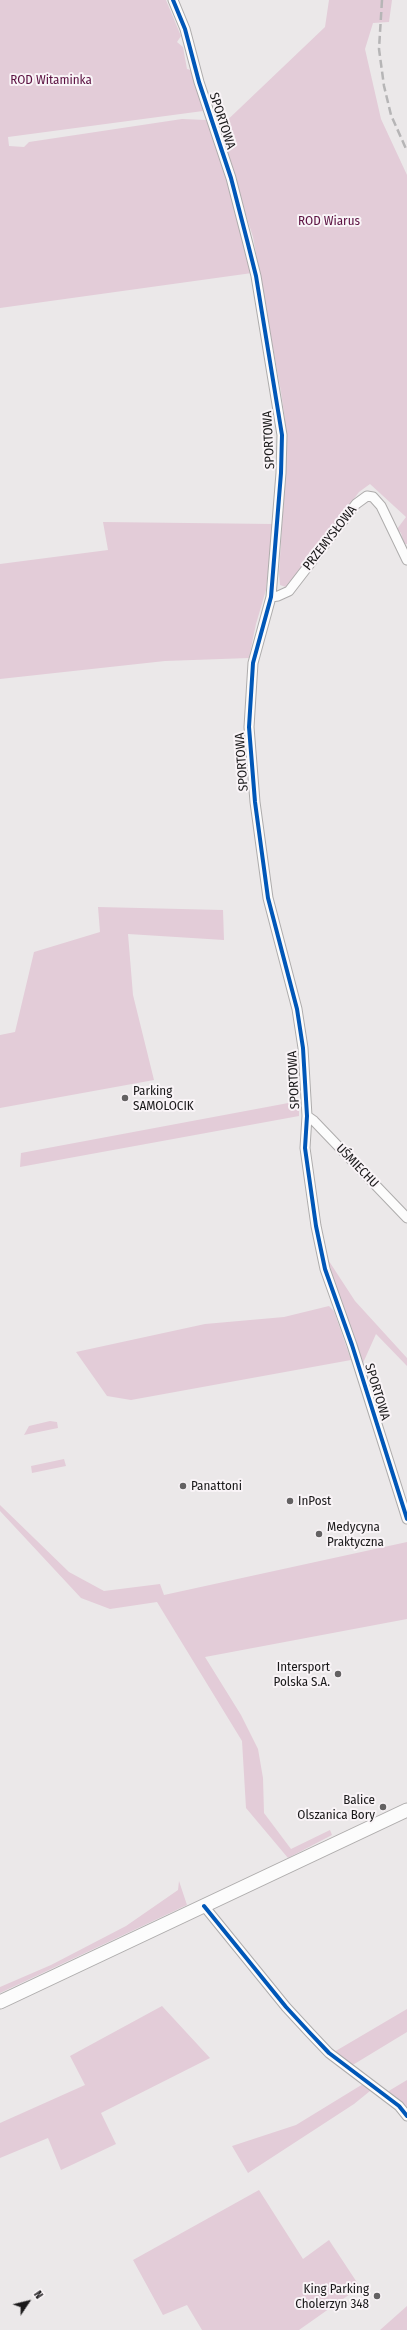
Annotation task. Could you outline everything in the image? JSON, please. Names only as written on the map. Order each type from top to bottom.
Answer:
[{"type":"main road","points":[[0,2002],[407,1810]]},
{"type":"street","name":"SPORTOWA","points":[[173,0],[185,29],[247,238],[256,276],[275,384],[282,435],[281,473],[271,597],[253,663],[249,727],[251,764],[268,898],[297,1010],[303,1048],[307,1116],[305,1148],[316,1226],[325,1269],[352,1345],[407,1519]]},
{"type":"street","name":"PRZEMYSŁOWA","points":[[271,597],[282,595],[289,591],[356,504],[367,496],[373,498],[382,506],[407,560]]},
{"type":"street","name":"UŚMIECHU","points":[[307,1116],[314,1120],[407,1218]]},
{"type":"street","points":[[204,1906],[286,2007],[329,2053],[399,2106],[407,2116]]},
{"type":"green space","name":"ROD Witaminka","points":[[0,0],[166,0],[181,36],[177,42],[183,47],[187,69],[191,70],[203,111],[8,137],[9,146],[24,147],[29,142],[182,119],[206,120],[218,149],[252,273],[0,308]]},
{"type":"green space","name":"ROD Wiarus","points":[[329,0],[392,0],[389,22],[373,23],[365,49],[381,119],[407,175],[407,544],[404,544],[401,533],[397,529],[406,517],[370,484],[359,492],[291,583],[286,587],[280,585],[279,573],[286,463],[285,420],[281,392],[253,237],[218,129],[325,27]]},
{"type":"green space","points":[[103,522],[273,524],[266,590],[256,624],[249,658],[165,661],[0,679],[0,564],[108,550]]},
{"type":"green space","points":[[98,907],[223,910],[224,940],[128,934],[133,995],[154,1080],[0,1108],[0,1035],[15,1032],[34,952],[100,932]]},
{"type":"green space","points":[[299,1101],[299,1116],[20,1167],[21,1153]]},
{"type":"green space","points":[[325,1255],[355,1301],[407,1358],[407,1366],[376,1334],[363,1363]]},
{"type":"green space","points":[[329,1306],[334,1311],[351,1360],[131,1400],[107,1396],[76,1352],[205,1324],[284,1317]]},
{"type":"green space","points":[[50,1421],[57,1422],[58,1428],[24,1435],[29,1426]]},
{"type":"green space","points":[[64,1459],[66,1466],[32,1473],[31,1466]]},
{"type":"green space","points":[[0,1505],[69,1572],[104,1591],[160,1584],[164,1595],[407,1542],[407,1619],[205,1657],[241,1715],[258,1749],[263,1778],[264,1813],[291,1849],[330,1830],[332,1835],[288,1858],[246,1808],[242,1741],[157,1602],[110,1609],[81,1598],[0,1511]]},
{"type":"green space","points":[[179,1881],[187,1905],[0,1993],[0,1987],[51,1965],[126,1926],[178,1890]]},
{"type":"green space","points":[[162,2006],[210,2058],[101,2113],[116,2144],[61,2170],[48,2138],[0,2158],[0,2123],[85,2085],[70,2056]]},
{"type":"green space","points":[[407,2009],[407,2032],[351,2066],[334,2052]]},
{"type":"green space","points":[[407,2080],[407,2108],[387,2092]]},
{"type":"green space","points":[[363,2084],[370,2091],[354,2104],[248,2173],[232,2146],[296,2125]]},
{"type":"green space","points":[[259,2190],[303,2259],[329,2240],[360,2287],[299,2330],[202,2330],[187,2305],[163,2315],[133,2260]]},
{"type":"green space","points":[[407,2306],[407,2330],[380,2330]]},
{"type":"railway","points":[[382,0],[379,49],[384,86],[391,115],[407,151]]},
{"type":"cycle path","points":[[173,0],[185,29],[199,82],[231,178],[248,244],[256,276],[282,435],[281,473],[271,597],[253,663],[249,727],[255,802],[268,898],[297,1009],[303,1048],[307,1116],[305,1148],[316,1226],[325,1269],[352,1345],[407,1519]]},
{"type":"cycle path","points":[[204,1906],[286,2007],[329,2053],[399,2106],[407,2116]]},
{"type":"place","name":"Parking SAMOLOCIK","points":[[125,1098]]},
{"type":"place","name":"Panattoni","points":[[183,1486]]},
{"type":"place","name":"InPost","points":[[290,1501]]},
{"type":"place","name":"Medycyna Praktyczna","points":[[319,1534]]},
{"type":"place","name":"Intersport Polska S.A.","points":[[338,1674]]},
{"type":"place","name":"Balice Olszanica Bory","points":[[383,1807]]},
{"type":"place","name":"King Parking Cholerzyn 348","points":[[377,2296]]}]
